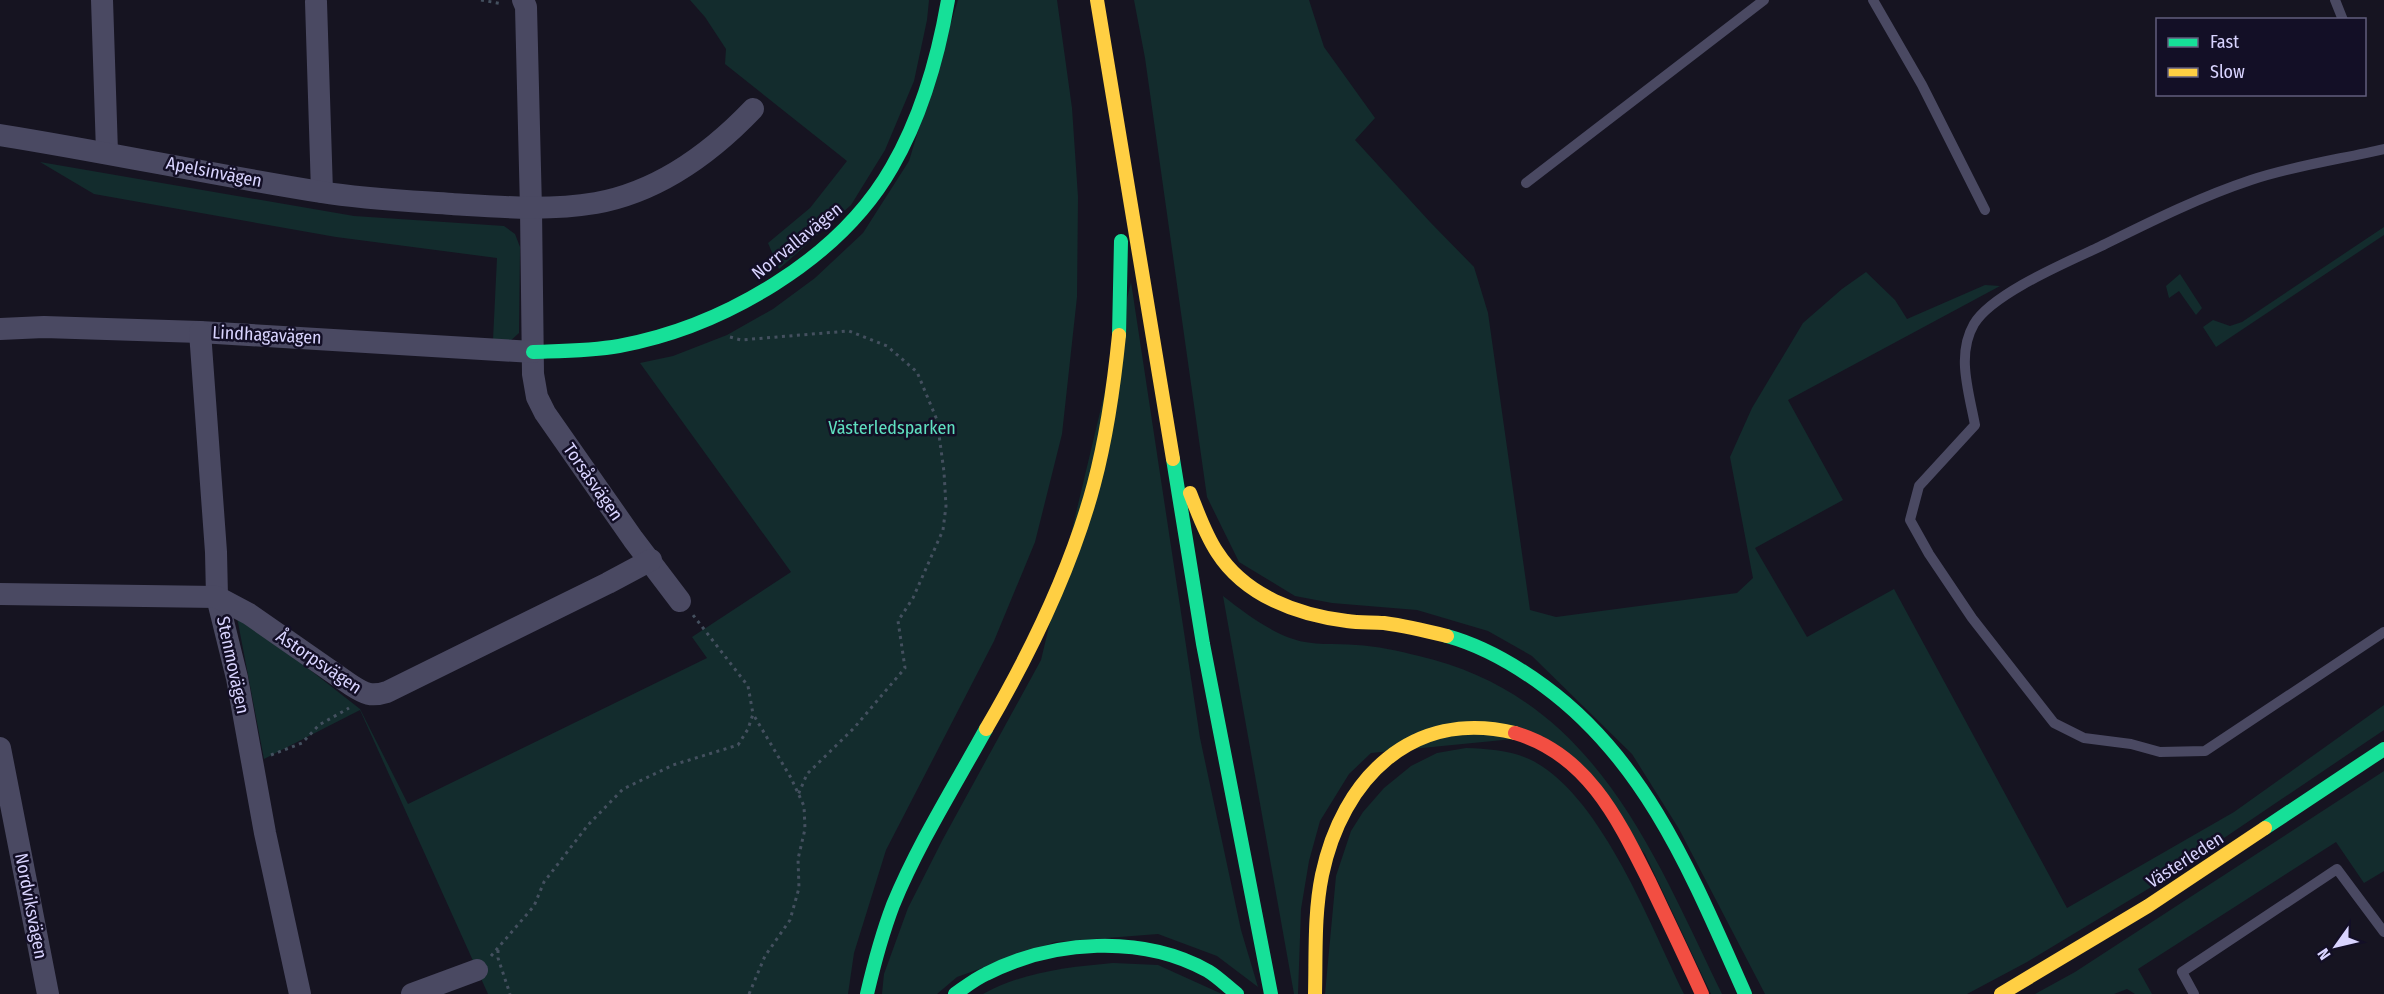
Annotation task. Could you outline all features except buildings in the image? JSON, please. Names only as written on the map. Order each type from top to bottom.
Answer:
[{"type":"main road","name":"Norrvallavägen","points":[[533,352],[618,346],[681,331],[710,321],[765,292],[831,241],[859,213],[880,184],[911,130],[942,40],[948,0]]},
{"type":"main road","points":[[1097,0],[1201,633],[1271,994]]},
{"type":"main road","points":[[867,994],[896,899],[924,838],[1023,663],[1062,579],[1089,502],[1101,452],[1119,335],[1122,223],[1128,188]]},
{"type":"main road","points":[[1171,358],[1190,493],[1265,891]]},
{"type":"main road","points":[[1190,493],[1221,558],[1248,586],[1265,597],[1304,613],[1342,620],[1382,623],[1434,633],[1477,647],[1514,665],[1559,698],[1599,734],[1642,789],[1669,834],[1746,994]]},
{"type":"main road","points":[[1315,994],[1316,927],[1325,860],[1346,805],[1372,770],[1395,750],[1434,732],[1459,727],[1492,727],[1523,734],[1554,749],[1581,771],[1605,800],[1624,831],[1702,994]]},
{"type":"main road","name":"Västerleden","points":[[2001,994],[2148,906],[2384,749]]},
{"type":"main road","points":[[955,994],[988,972],[1014,960],[1056,951],[1119,946],[1164,952],[1187,959],[1209,970],[1237,994]]},
{"type":"street","points":[[102,0],[107,152]]},
{"type":"street","points":[[523,0],[526,7],[533,352]]},
{"type":"street","points":[[315,2],[321,192]]},
{"type":"street","name":"Apelsinvägen","points":[[0,135],[107,152],[321,192],[384,200],[531,209],[597,202],[643,189],[714,146],[753,110]]},
{"type":"street","name":"Lindhagavägen","points":[[0,328],[44,327],[200,332],[533,352]]},
{"type":"street","name":"Stenmovägen","points":[[200,332],[216,552],[217,597],[237,678],[265,833],[300,994]]},
{"type":"street","name":"Torsåsvägen","points":[[533,352],[535,387],[537,397],[545,412],[633,539],[680,601]]},
{"type":"street","name":"Åstorpsvägen","points":[[0,594],[217,597],[249,614],[367,695],[387,692],[651,560]]},
{"type":"street","name":"Nordviksvägen","points":[[0,748],[48,994]]},
{"type":"street","points":[[412,994],[477,970]]},
{"type":"lane","points":[[1526,183],[1764,0]]},
{"type":"lane","points":[[1873,0],[1922,85],[1985,210]]},
{"type":"lane","points":[[2335,0],[2342,18]]},
{"type":"lane","points":[[2384,149],[2253,179],[2185,205],[2069,262],[1987,308],[1975,323],[1965,344],[1964,366],[1975,425],[1919,486],[1910,520],[1929,554],[1972,618],[2054,723],[2084,738],[2131,744],[2160,752],[2205,751],[2384,632]]},
{"type":"lane","points":[[2194,994],[2182,972],[2337,869],[2384,932]]},
{"type":"path","points":[[729,337],[741,340],[849,331],[887,346],[917,372],[937,420],[946,506],[943,530],[913,598],[898,621],[905,668],[854,728],[807,774],[798,795]]},
{"type":"path","points":[[680,601],[692,613],[748,686],[753,714],[784,765],[804,806],[805,829],[798,859],[799,888],[790,920],[765,956],[749,994]]},
{"type":"path","points":[[252,760],[302,743],[319,725],[347,708],[356,707],[367,695]]},
{"type":"path","points":[[477,970],[534,906],[544,882],[588,825],[623,789],[673,765],[738,745],[748,729],[753,714]]},
{"type":"path","points":[[498,949],[498,958],[510,994]]},
{"type":"green space","points":[[690,0],[929,0],[914,81],[885,150],[851,205],[779,269],[768,243],[810,208],[847,161],[725,64],[726,49],[705,17]]},
{"type":"green space","name":"Västerledsparken","points":[[958,0],[1057,0],[1072,108],[1078,197],[1077,297],[1062,434],[1035,542],[994,641],[886,850],[854,953],[848,994],[488,994],[360,710],[264,759],[236,612],[360,709],[408,804],[707,658],[692,637],[791,572],[640,363],[673,356],[727,335],[773,309],[815,278],[863,233],[909,161]]},
{"type":"green space","points":[[1134,0],[1309,0],[1324,47],[1375,118],[1355,140],[1474,267],[1488,313],[1530,610],[1556,617],[1737,593],[1753,578],[1730,457],[1752,408],[1803,323],[1842,289],[1866,272],[1895,300],[1907,319],[1985,285],[2000,286],[1788,400],[1843,500],[1755,548],[1807,637],[1894,589],[2067,908],[2234,812],[2384,705],[2384,730],[2153,886],[2027,962],[1967,994],[1765,994],[1679,829],[1632,754],[1532,656],[1488,631],[1417,610],[1332,603],[1295,596],[1239,562],[1207,497],[1145,58]]},
{"type":"green space","points":[[40,162],[354,216],[504,226],[515,234],[520,247],[519,333],[508,343],[493,340],[497,258],[336,237],[94,194]]},
{"type":"green space","points":[[2384,227],[2384,235],[2216,347],[2203,327],[2213,320],[2230,326],[2242,322]]},
{"type":"green space","points":[[2180,274],[2202,308],[2196,315],[2179,291],[2169,298],[2166,286]]},
{"type":"green space","points":[[1131,282],[1200,738],[1241,930],[1258,987],[1217,956],[1158,934],[1055,942],[957,977],[937,994],[882,994],[884,974],[908,908],[1041,660]]},
{"type":"green space","points":[[1223,596],[1265,626],[1293,639],[1316,643],[1371,646],[1419,656],[1479,676],[1530,706],[1573,742],[1610,786],[1641,834],[1669,885],[1722,994],[1711,994],[1645,854],[1543,736],[1371,753],[1349,774],[1320,821],[1309,861],[1301,909],[1298,994],[1294,994]]},
{"type":"green space","points":[[1466,748],[1506,752],[1529,759],[1555,776],[1578,800],[1620,863],[1684,994],[1325,994],[1336,876],[1351,831],[1363,812],[1384,788],[1411,766],[1437,753]]},
{"type":"green space","points":[[2384,771],[2384,871],[2364,883],[2336,842],[2138,969],[2152,994],[2135,994],[2127,989],[2114,994],[2035,994],[2075,972]]},
{"type":"green space","points":[[1113,963],[1158,965],[1222,994],[983,994],[1014,980],[1030,976],[1063,969]]},
{"type":"traffic: fast","points":[[533,352],[608,348],[658,337],[698,323],[737,306],[774,284],[841,232],[869,201],[903,147],[927,86],[948,0]]},
{"type":"traffic: fast","points":[[1119,335],[1121,241]]},
{"type":"traffic: fast","points":[[1173,459],[1203,644],[1271,994]]},
{"type":"traffic: fast","points":[[1447,636],[1486,650],[1533,678],[1580,716],[1612,750],[1640,787],[1686,866],[1745,994]]},
{"type":"traffic: fast","points":[[867,994],[885,927],[903,882],[986,729]]},
{"type":"traffic: fast","points":[[2265,828],[2384,749]]},
{"type":"traffic: fast","points":[[955,994],[982,976],[1012,963],[1068,948],[1097,946],[1155,951],[1182,959],[1208,971],[1237,994]]},
{"type":"traffic: slow","points":[[1097,0],[1173,459]]},
{"type":"traffic: slow","points":[[986,729],[1019,670],[1048,610],[1085,516],[1099,466],[1106,429],[1119,335]]},
{"type":"traffic: slow","points":[[1190,493],[1205,531],[1217,552],[1242,580],[1274,601],[1328,618],[1392,624],[1447,636]]},
{"type":"traffic: slow","points":[[1315,994],[1317,919],[1322,875],[1332,840],[1346,809],[1365,781],[1387,759],[1414,742],[1444,731],[1478,728],[1515,733]]},
{"type":"traffic: slow","points":[[2001,994],[2148,906],[2265,828]]},
{"type":"traffic: jam","points":[[1515,733],[1540,743],[1562,756],[1581,773],[1612,812],[1637,858],[1702,994]]}]
